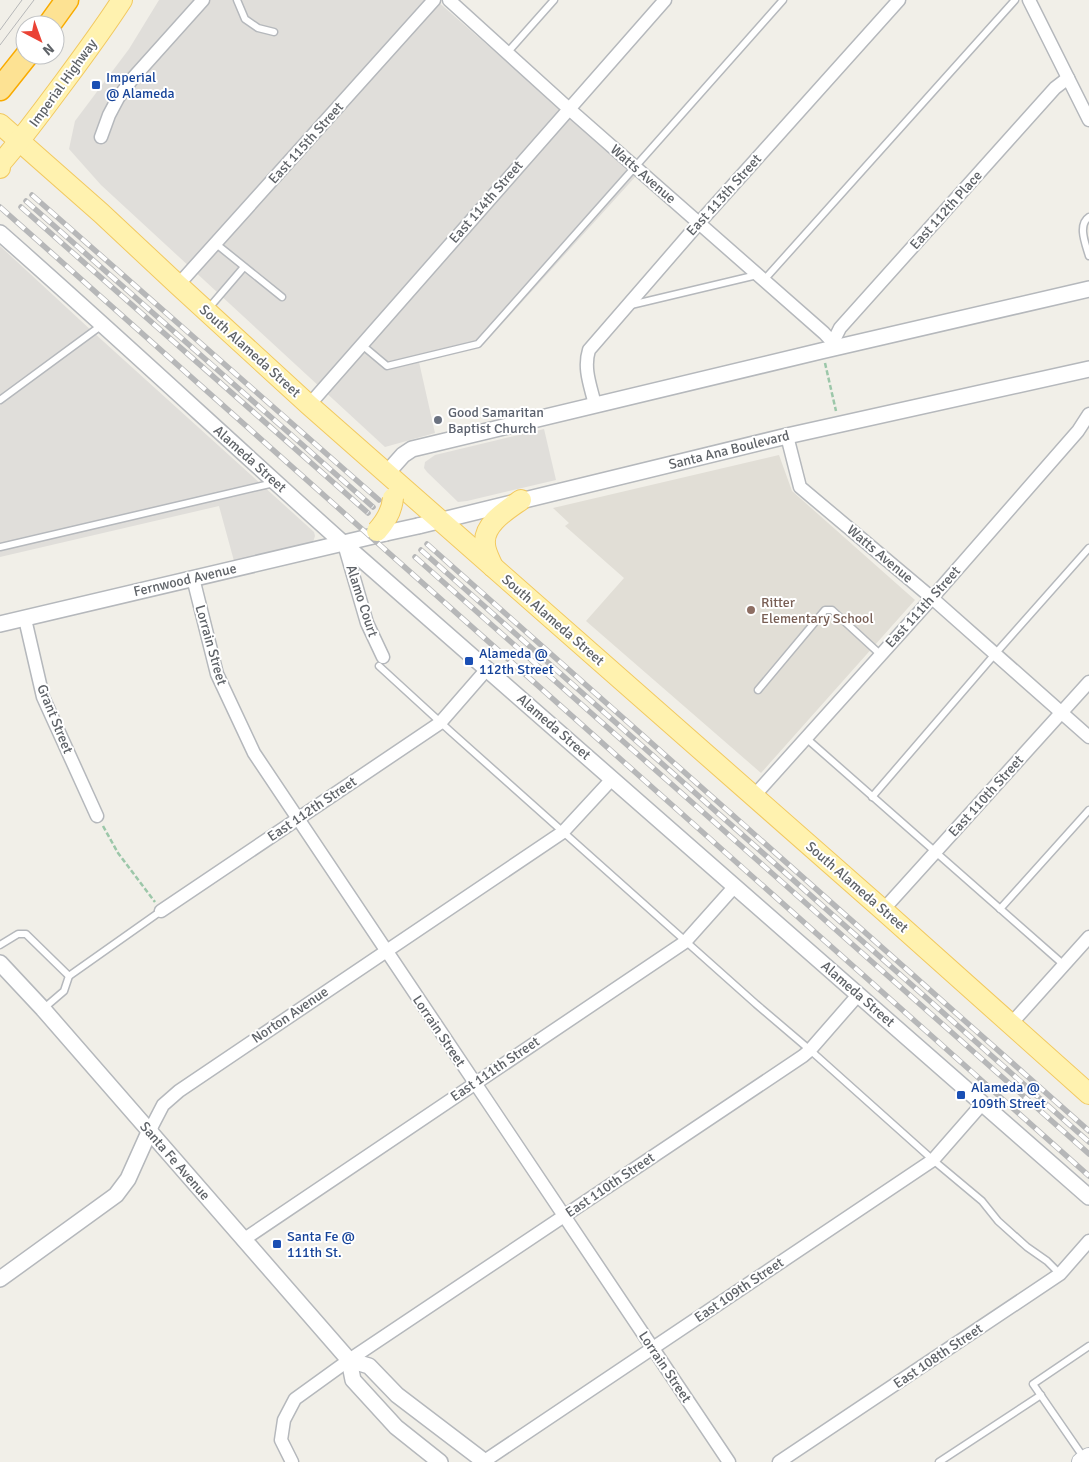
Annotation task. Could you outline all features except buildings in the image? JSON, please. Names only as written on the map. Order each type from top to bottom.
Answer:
[{"type":"highway","points":[[56,15],[67,0]]},
{"type":"highway","points":[[0,90],[19,65]]},
{"type":"main road","name":"Imperial Highway","points":[[0,168],[0,165],[20,142],[122,0]]},
{"type":"main road","points":[[0,124],[20,142]]},
{"type":"main road","name":"South Alameda Street","points":[[20,142],[101,213],[309,405],[883,910],[1089,1094]]},
{"type":"main road","points":[[378,534],[389,515],[393,498],[387,472]]},
{"type":"main road","points":[[493,567],[484,545],[485,536],[492,524],[502,513],[521,500]]},
{"type":"street","points":[[101,137],[118,98],[133,78],[203,0]]},
{"type":"street","name":"East 115th Street","points":[[178,285],[434,0]]},
{"type":"street","name":"Watts Avenue","points":[[449,0],[634,167],[829,337],[837,348]]},
{"type":"street","name":"East 114th Street","points":[[309,405],[664,0]]},
{"type":"street","name":"East 113th Street","points":[[595,405],[586,366],[590,350],[698,223],[899,0]]},
{"type":"street","points":[[1029,0],[1089,120]]},
{"type":"street","name":"East 112th Place","points":[[837,348],[834,338],[840,328],[1055,88],[1068,78]]},
{"type":"street","name":"Alameda Street","points":[[0,233],[103,324],[344,544],[1089,1197]]},
{"type":"street","points":[[387,472],[403,455],[412,449],[1089,289]]},
{"type":"street","name":"Santa Ana Boulevard","points":[[378,534],[418,526],[787,436],[1089,369]]},
{"type":"street","name":"East 111th Street","points":[[753,797],[932,598],[1078,431],[1089,414]]},
{"type":"street","name":"Watts Avenue","points":[[787,436],[800,486],[932,598],[1089,737]]},
{"type":"street","name":"Fernwood Avenue","points":[[0,624],[344,544],[378,534]]},
{"type":"street","name":"Alamo Court","points":[[344,544],[367,623],[381,662]]},
{"type":"street","name":"Lorrain Street","points":[[193,578],[217,674],[254,753],[729,1462]]},
{"type":"street","name":"Grant Street","points":[[25,618],[43,697],[97,816]]},
{"type":"street","name":"East 112th Street","points":[[161,911],[440,723],[487,669]]},
{"type":"street","name":"East 110th Street","points":[[883,910],[1089,682]]},
{"type":"street","name":"Norton Avenue","points":[[0,1279],[116,1195],[128,1179],[163,1105],[178,1091],[563,832],[612,779]]},
{"type":"street","name":"East 111th Street","points":[[243,1240],[685,942],[735,886]]},
{"type":"street","points":[[1010,1025],[1089,937]]},
{"type":"street","name":"Santa Fe Avenue","points":[[0,963],[43,1008],[349,1360],[353,1380],[396,1427],[440,1462]]},
{"type":"street","name":"East 110th Street","points":[[292,1462],[282,1440],[284,1420],[295,1399],[349,1360],[810,1050],[858,994]]},
{"type":"street","name":"East 109th Street","points":[[484,1462],[933,1160],[982,1104]]},
{"type":"street","name":"East 108th Street","points":[[779,1462],[1060,1274],[1089,1241]]},
{"type":"street","name":"Santa Fe Avenue","points":[[349,1360],[369,1366],[396,1395],[484,1462]]},
{"type":"lane","points":[[237,0],[245,19],[258,28],[274,32]]},
{"type":"lane","points":[[508,53],[554,0]]},
{"type":"lane","points":[[362,344],[387,366],[478,344],[783,0]]},
{"type":"lane","points":[[627,306],[761,278],[1015,0]]},
{"type":"lane","points":[[1089,217],[1083,225],[1083,234],[1089,256]]},
{"type":"lane","points":[[216,243],[282,297]]},
{"type":"lane","points":[[206,311],[244,267]]},
{"type":"lane","points":[[0,400],[103,324]]},
{"type":"lane","points":[[0,547],[276,482]]},
{"type":"lane","points":[[872,797],[1089,548]]},
{"type":"lane","points":[[758,690],[826,610],[829,609],[881,655]]},
{"type":"lane","points":[[381,662],[440,723],[685,942],[982,1201],[998,1221],[1060,1274]]},
{"type":"lane","points":[[806,738],[1064,965]]},
{"type":"lane","points":[[1000,909],[1089,810]]},
{"type":"lane","name":"East 112th Street","points":[[69,976],[161,911]]},
{"type":"lane","points":[[0,945],[18,934],[28,935],[69,976],[64,991],[43,1008]]},
{"type":"lane","points":[[1085,1459],[1033,1384],[1089,1346]]},
{"type":"lane","points":[[939,1462],[1041,1395]]},
{"type":"path","points":[[824,362],[836,415]]},
{"type":"path","points":[[97,816],[118,852],[161,911]]},
{"type":"shaded area","points":[[159,0],[436,0],[636,176],[484,344],[419,362],[435,433],[385,447],[101,185],[69,149],[75,121],[129,49]]},
{"type":"shaded area","points":[[0,246],[314,532],[313,542],[234,561],[219,506],[0,557]]},
{"type":"shaded area","points":[[544,429],[556,480],[458,502],[424,468],[425,462],[435,455]]},
{"type":"shaded area","name":"Ritter Elementary School","points":[[779,455],[792,491],[915,600],[761,773],[586,621],[624,578],[565,526],[569,523],[553,508]]},
{"type":"tram line","points":[[0,30],[22,0]]},
{"type":"tram line","points":[[0,45],[34,0]]},
{"type":"railway","points":[[32,195],[379,500]]},
{"type":"railway","points":[[26,201],[373,507]]},
{"type":"railway","points":[[0,207],[1089,1176]]},
{"type":"railway","points":[[21,207],[368,513]]},
{"type":"railway","points":[[427,544],[1089,1131]]},
{"type":"railway","points":[[421,550],[1089,1142]]},
{"type":"railway","points":[[415,557],[1089,1154]]},
{"type":"place","name":"Imperial @ Alameda","points":[[96,85]]},
{"type":"place","name":"Good Samaritan Baptist Church","points":[[438,420]]},
{"type":"place","name":"Ritter Elementary School","points":[[751,610]]},
{"type":"place","name":"Alameda @ 112th Street","points":[[469,661]]},
{"type":"place","name":"Alameda @ 109th Street","points":[[961,1095]]},
{"type":"place","name":"Santa Fe @ 111th St.","points":[[277,1244]]}]
